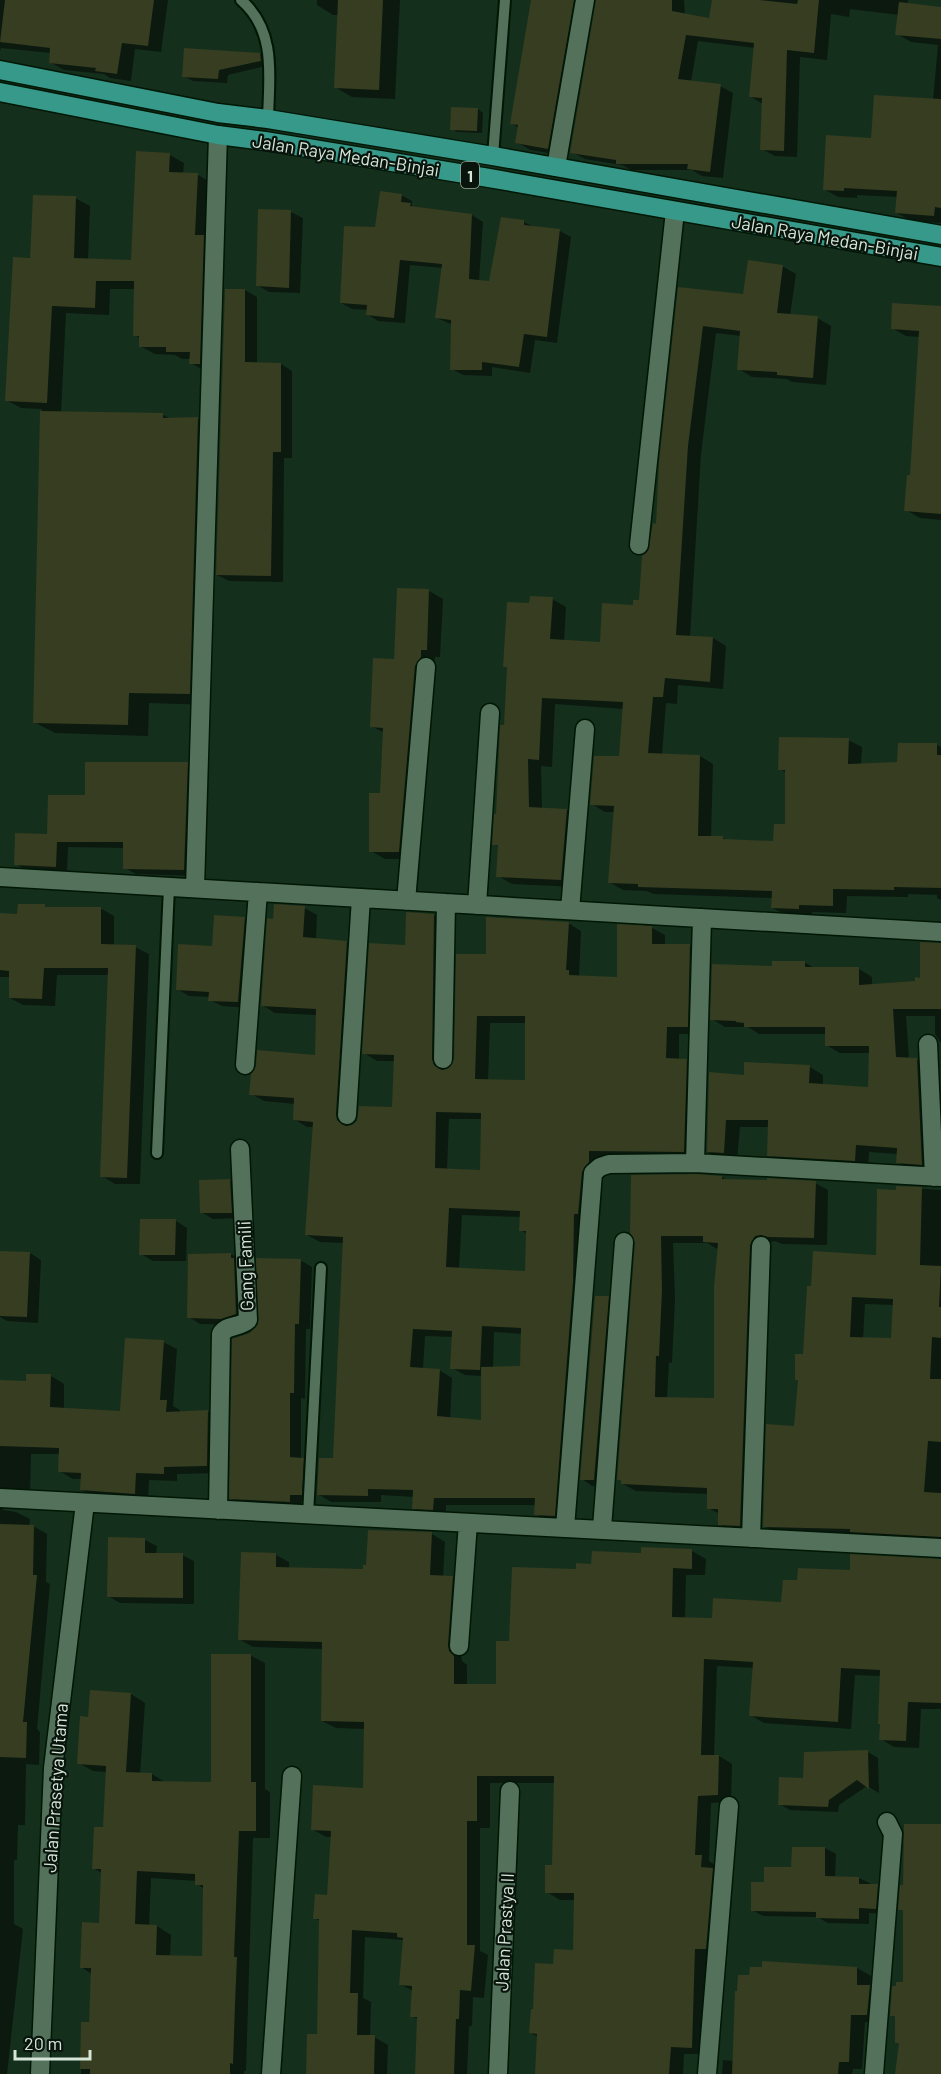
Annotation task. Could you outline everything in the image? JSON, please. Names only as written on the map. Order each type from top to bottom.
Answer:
[{"type":"highway","name":"Jalan Raya Medan-Binjai","points":[[0,70],[218,113],[493,156],[941,235]]},
{"type":"highway","name":"Jalan Raya Medan-Binjai","points":[[0,92],[218,135],[324,150],[941,257]]},
{"type":"street","points":[[556,167],[585,0]]},
{"type":"street","points":[[195,888],[218,135]]},
{"type":"street","points":[[639,545],[675,211]]},
{"type":"street","points":[[406,901],[426,667]]},
{"type":"street","points":[[477,905],[490,713]]},
{"type":"street","points":[[570,910],[585,729]]},
{"type":"street","points":[[0,877],[941,932]]},
{"type":"street","points":[[245,1065],[258,892]]},
{"type":"street","points":[[347,1115],[361,898]]},
{"type":"street","points":[[443,1059],[446,903]]},
{"type":"street","points":[[695,1163],[702,918]]},
{"type":"street","points":[[565,1528],[593,1173],[609,1164],[695,1163],[938,1177],[928,1044]]},
{"type":"street","name":"Gang Famili","points":[[218,1510],[220,1334],[226,1328],[248,1320],[240,1149]]},
{"type":"street","points":[[602,1528],[624,1242]]},
{"type":"street","points":[[751,1538],[761,1246]]},
{"type":"street","points":[[0,1498],[565,1528],[602,1528],[941,1548]]},
{"type":"street","name":"Jalan Prasetya Utama","points":[[40,2074],[53,1768],[85,1503]]},
{"type":"street","points":[[459,1646],[468,1523]]},
{"type":"street","points":[[272,2074],[292,1776]]},
{"type":"street","name":"Jalan Prastya II","points":[[498,2074],[510,1791]]},
{"type":"street","points":[[707,2074],[729,1806]]},
{"type":"street","points":[[874,2074],[893,1834],[887,1822]]},
{"type":"lane","points":[[241,0],[268,40],[268,119]]},
{"type":"lane","points":[[493,156],[505,0]]},
{"type":"lane","points":[[157,1153],[169,887]]},
{"type":"lane","points":[[308,1515],[321,1268]]},
{"type":"building","points":[[5,0],[154,0],[148,46],[122,43],[117,74],[95,71],[96,68],[49,63],[50,48],[0,42]]},
{"type":"building","points":[[338,0],[383,0],[379,90],[334,88]]},
{"type":"building","points":[[531,0],[574,0],[548,149],[515,143],[518,125],[510,124]]},
{"type":"building","points":[[596,0],[672,0],[672,11],[709,18],[712,0],[760,0],[797,4],[798,0],[819,0],[814,53],[787,50],[784,151],[760,150],[762,98],[749,97],[754,43],[686,35],[678,79],[721,84],[710,172],[687,169],[688,164],[616,164],[616,160],[570,153]]},
{"type":"building","points":[[899,2],[941,7],[941,39],[895,35]]},
{"type":"building","points":[[184,48],[260,53],[261,61],[219,70],[218,79],[182,77]]},
{"type":"building","points":[[874,95],[941,99],[941,208],[935,207],[934,216],[895,213],[897,191],[844,188],[844,191],[823,190],[826,135],[871,138]]},
{"type":"building","points":[[451,107],[478,108],[477,131],[450,130]]},
{"type":"building","points":[[136,151],[170,153],[169,172],[198,173],[195,235],[204,235],[200,364],[189,364],[190,352],[166,352],[166,347],[139,347],[139,336],[133,336],[134,281],[96,281],[95,308],[52,306],[47,403],[5,401],[13,257],[30,258],[33,195],[76,196],[74,258],[131,260]]},
{"type":"building","points":[[380,191],[402,194],[401,202],[411,203],[410,206],[472,214],[469,279],[489,281],[501,217],[524,220],[524,225],[560,229],[547,337],[524,334],[519,367],[482,362],[482,370],[450,370],[451,320],[435,318],[442,264],[400,260],[394,318],[366,315],[367,305],[340,303],[344,226],[375,227]]},
{"type":"building","points":[[258,209],[291,210],[289,288],[256,286]]},
{"type":"building","points":[[748,260],[783,265],[777,313],[818,316],[813,378],[777,375],[777,372],[737,370],[740,331],[703,326],[688,446],[676,635],[713,637],[710,682],[665,678],[663,697],[653,697],[648,753],[700,755],[698,836],[773,841],[774,824],[785,824],[785,770],[778,770],[779,737],[849,738],[848,764],[897,762],[898,743],[937,743],[937,755],[941,755],[941,888],[833,889],[833,906],[799,905],[799,909],[771,908],[772,891],[638,887],[638,884],[608,883],[614,806],[590,805],[594,756],[619,756],[623,702],[542,698],[539,760],[528,759],[529,807],[567,809],[561,880],[496,877],[498,845],[492,845],[494,814],[496,814],[500,725],[504,725],[507,667],[503,667],[507,602],[529,603],[530,596],[553,597],[550,639],[600,642],[602,603],[633,605],[633,600],[639,600],[642,556],[648,551],[653,523],[656,524],[659,462],[678,287],[743,294]]},
{"type":"building","points":[[225,289],[245,289],[245,362],[281,363],[281,452],[273,452],[271,576],[216,575]]},
{"type":"building","points":[[892,303],[941,306],[941,514],[904,511],[907,475],[910,475],[919,331],[891,329]]},
{"type":"building","points":[[40,411],[163,413],[163,418],[198,417],[190,694],[129,693],[128,725],[33,723]]},
{"type":"building","points":[[397,588],[429,589],[427,650],[421,650],[421,657],[415,666],[399,852],[369,852],[369,793],[380,793],[383,728],[370,727],[373,658],[394,659]]},
{"type":"building","points":[[85,762],[188,762],[184,870],[123,869],[123,842],[57,842],[56,867],[14,865],[15,833],[47,834],[48,795],[85,795]]},
{"type":"building","points":[[18,904],[45,904],[45,907],[101,907],[101,944],[136,945],[127,1178],[100,1177],[108,968],[44,968],[42,999],[9,998],[9,971],[0,970],[0,913],[17,914]]},
{"type":"building","points":[[274,904],[305,906],[303,937],[347,941],[336,1114],[337,1120],[346,1126],[357,1121],[359,1106],[392,1107],[394,1055],[362,1054],[369,943],[405,945],[406,912],[434,914],[432,1059],[434,1065],[442,1070],[449,1068],[454,1059],[456,954],[486,954],[486,917],[569,922],[566,970],[569,970],[569,975],[617,977],[617,924],[652,926],[652,944],[690,944],[688,1027],[667,1027],[666,1058],[687,1059],[684,1152],[589,1151],[589,1162],[582,1172],[578,1214],[574,1214],[573,1282],[555,1516],[534,1515],[535,1498],[434,1498],[433,1510],[412,1509],[413,1490],[368,1489],[368,1496],[317,1495],[319,1458],[333,1458],[343,1237],[305,1235],[313,1122],[293,1120],[294,1098],[249,1095],[251,1074],[256,1066],[257,1050],[315,1055],[316,1009],[261,1006],[267,918],[273,919]],"holes":[[[477,1016],[525,1016],[525,1080],[475,1079]],[[436,1112],[481,1113],[480,1170],[435,1168]],[[449,1208],[520,1211],[519,1231],[526,1231],[525,1271],[446,1267]],[[482,1326],[521,1328],[520,1366],[481,1367],[481,1420],[437,1416],[440,1369],[410,1367],[413,1329],[452,1331],[450,1369],[480,1370]]]},
{"type":"building","points":[[214,915],[245,917],[238,1002],[208,1001],[209,992],[176,990],[178,944],[212,946]]},
{"type":"building","points":[[920,942],[941,943],[941,1009],[893,1009],[896,1057],[917,1058],[922,1165],[896,1163],[897,1148],[856,1145],[855,1161],[767,1156],[768,1120],[726,1120],[724,1153],[707,1152],[709,1072],[744,1075],[744,1062],[810,1065],[809,1083],[868,1087],[869,1046],[825,1046],[825,1027],[744,1027],[744,1023],[736,1021],[710,1020],[712,964],[772,966],[772,961],[805,961],[805,967],[859,967],[859,985],[915,981],[915,977],[920,978]]},
{"type":"building","points":[[695,1174],[722,1176],[722,1179],[767,1180],[767,1178],[816,1181],[814,1238],[761,1235],[755,1236],[750,1245],[740,1526],[718,1525],[718,1509],[707,1509],[707,1488],[621,1484],[621,1480],[617,1480],[635,1243],[630,1233],[631,1175]],"holes":[[[661,1236],[703,1236],[703,1242],[718,1243],[714,1287],[714,1398],[655,1397],[662,1291]]]},
{"type":"building","points":[[230,1179],[232,1213],[200,1213],[199,1180]]},
{"type":"building","points":[[896,1186],[922,1187],[920,1265],[941,1266],[939,1307],[941,1307],[941,1338],[932,1337],[930,1379],[941,1379],[941,1442],[928,1441],[924,1492],[941,1493],[941,1537],[850,1532],[850,1529],[763,1527],[766,1424],[794,1426],[798,1380],[795,1380],[795,1354],[803,1354],[807,1286],[811,1286],[813,1251],[876,1255],[877,1189],[896,1190]],"holes":[[[852,1297],[893,1299],[891,1338],[850,1337]]]},
{"type":"building","points":[[140,1219],[176,1219],[175,1255],[139,1255]]},
{"type":"building","points":[[0,1251],[30,1252],[27,1317],[0,1316]]},
{"type":"building","points":[[231,1253],[231,1258],[234,1258],[236,1314],[221,1319],[187,1318],[188,1254]]},
{"type":"building","points":[[256,1258],[301,1259],[299,1324],[295,1324],[294,1393],[290,1393],[290,1457],[304,1458],[302,1495],[290,1495],[290,1502],[229,1499],[232,1339],[250,1333],[258,1324]]},
{"type":"building","points":[[595,1296],[609,1296],[594,1480],[580,1480]]},
{"type":"building","points":[[125,1338],[164,1340],[160,1400],[167,1400],[166,1412],[208,1410],[207,1466],[164,1467],[164,1474],[136,1473],[135,1494],[80,1490],[81,1473],[58,1472],[59,1448],[0,1446],[0,1380],[26,1381],[26,1374],[51,1374],[50,1407],[120,1411]]},
{"type":"building","points":[[0,1524],[34,1525],[33,1575],[37,1575],[23,1722],[27,1722],[26,1758],[0,1757]]},
{"type":"building","points":[[368,1530],[432,1532],[430,1575],[453,1576],[448,1645],[449,1651],[454,1656],[454,1684],[496,1684],[496,1641],[509,1641],[512,1567],[576,1569],[576,1563],[591,1564],[592,1551],[641,1553],[641,1547],[692,1549],[692,1569],[673,1568],[672,1617],[712,1618],[713,1598],[781,1602],[783,1580],[797,1580],[798,1568],[850,1570],[850,1554],[941,1559],[941,1703],[908,1702],[906,1741],[879,1740],[880,1670],[841,1668],[838,1722],[749,1716],[753,1662],[704,1659],[701,1755],[719,1755],[718,1795],[698,1796],[695,1855],[702,1855],[701,1867],[713,1868],[706,1949],[695,1949],[692,2048],[671,2047],[669,2074],[535,2074],[537,2034],[529,2033],[531,2009],[533,2009],[535,1963],[553,1964],[554,1949],[573,1950],[574,1893],[545,1893],[545,1865],[552,1865],[554,1776],[477,1776],[477,1821],[467,1821],[467,1945],[475,1945],[471,1991],[460,1990],[459,2019],[456,2019],[454,2074],[415,2074],[417,2017],[410,2017],[412,1986],[399,1985],[403,1938],[397,1937],[397,1933],[352,1930],[350,1993],[358,1993],[357,2035],[375,2035],[374,2074],[306,2074],[307,2034],[317,2034],[319,1919],[313,1919],[315,1894],[327,1895],[331,1831],[311,1830],[313,1785],[363,1788],[364,1722],[321,1721],[322,1642],[238,1640],[241,1552],[276,1553],[276,1567],[363,1569],[363,1565],[366,1565]]},
{"type":"building","points":[[108,1537],[145,1538],[145,1553],[183,1553],[183,1598],[107,1597]]},
{"type":"building","points":[[211,1654],[251,1654],[251,1782],[256,1782],[256,1831],[239,1831],[234,1957],[237,1957],[233,2064],[230,2063],[230,2074],[90,2074],[90,2069],[80,2069],[81,2022],[89,2022],[91,1968],[80,1968],[82,1922],[99,1923],[101,1869],[92,1869],[94,1827],[103,1827],[106,1766],[77,1764],[80,1716],[88,1717],[90,1690],[131,1693],[126,1772],[152,1773],[152,1781],[211,1782]],"holes":[[[137,1871],[195,1874],[195,1885],[203,1885],[202,1956],[156,1955],[157,1925],[135,1924]]]},
{"type":"building","points":[[868,1750],[869,1789],[857,1780],[829,1800],[828,1807],[778,1805],[779,1777],[803,1778],[804,1752]]},
{"type":"building","points":[[904,1824],[941,1824],[941,2074],[895,2074],[899,2043],[895,2043],[895,2016],[890,2016],[892,1986],[896,1986],[896,1982],[903,1982],[903,1910],[898,1910],[900,1885],[903,1885]]},
{"type":"building","points":[[792,1847],[825,1847],[825,1876],[859,1877],[859,1884],[878,1884],[876,1909],[859,1908],[859,1919],[816,1918],[816,1912],[751,1911],[751,1882],[764,1882],[764,1867],[791,1867]]},
{"type":"building","points":[[762,1961],[857,1967],[857,1985],[870,1985],[867,2015],[851,2015],[849,2062],[839,2062],[838,2074],[732,2074],[735,1991],[737,1991],[738,1975],[749,1975],[750,1967],[762,1967]]}]
